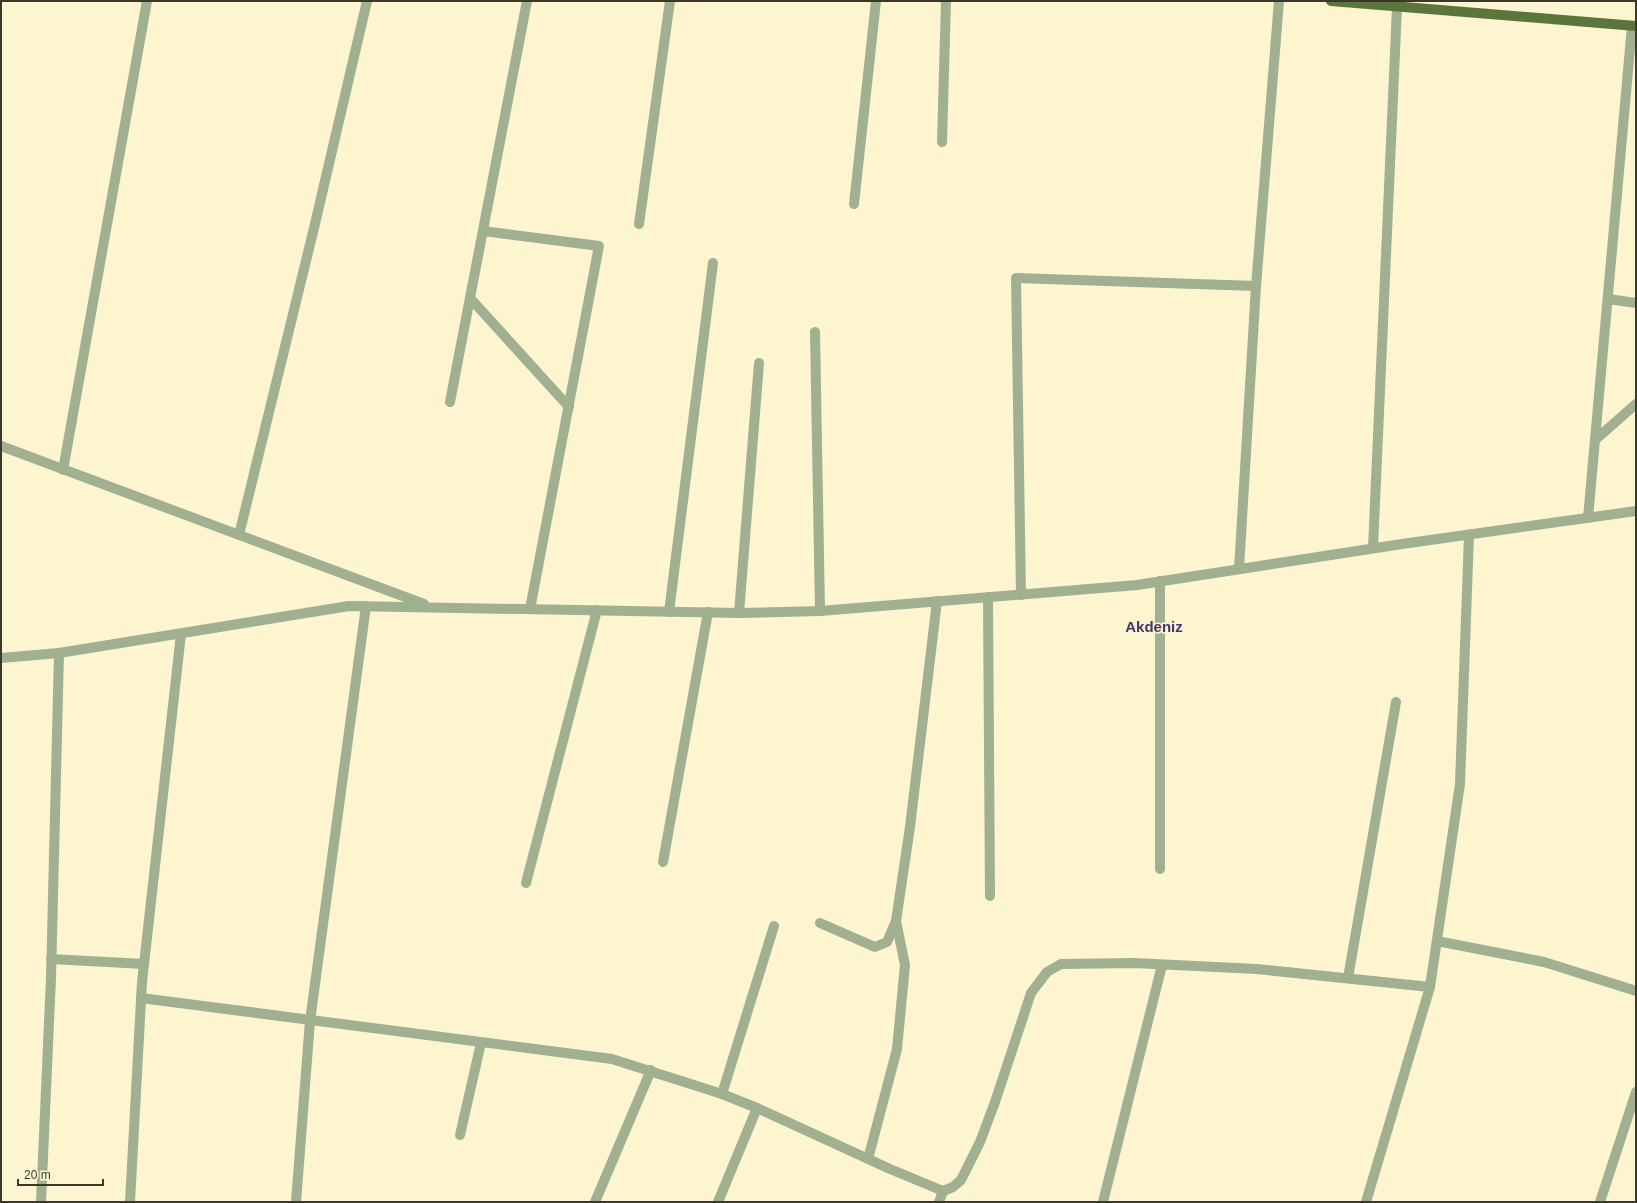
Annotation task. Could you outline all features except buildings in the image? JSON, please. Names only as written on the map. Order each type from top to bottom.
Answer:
[{"type":"main road","points":[[1331,1],[1634,26]]},
{"type":"street","points":[[63,470],[147,1]]},
{"type":"street","points":[[239,535],[314,228],[367,1]]},
{"type":"street","points":[[450,402],[527,1]]},
{"type":"street","points":[[639,224],[670,1]]},
{"type":"street","points":[[854,204],[876,1]]},
{"type":"street","points":[[942,142],[946,1]]},
{"type":"street","points":[[1239,569],[1256,286],[1279,1]]},
{"type":"street","points":[[1373,548],[1397,7]]},
{"type":"street","points":[[1588,518],[1634,26]]},
{"type":"street","points":[[483,231],[599,246],[530,609]]},
{"type":"street","points":[[669,612],[713,263]]},
{"type":"street","points":[[1021,594],[1016,278],[1256,286]]},
{"type":"street","points":[[470,298],[569,407]]},
{"type":"street","points":[[1608,299],[1636,303]]},
{"type":"street","points":[[815,332],[820,611]]},
{"type":"street","points":[[739,613],[759,363]]},
{"type":"street","points":[[1595,440],[1636,404]]},
{"type":"street","points":[[1,446],[433,607]]},
{"type":"street","points":[[1,658],[60,653],[350,606],[739,613],[820,611],[988,597],[1160,581],[1373,548],[1636,511]]},
{"type":"street","points":[[1366,1202],[1430,987],[1460,784],[1469,535]]},
{"type":"street","points":[[1160,581],[1160,869]]},
{"type":"street","points":[[988,597],[990,896]]},
{"type":"street","points":[[820,923],[875,947],[887,942],[896,921],[910,827],[937,601]]},
{"type":"street","points":[[296,1202],[310,1020],[366,606]]},
{"type":"street","points":[[526,883],[597,610]]},
{"type":"street","points":[[663,862],[708,612]]},
{"type":"street","points":[[130,1202],[144,964],[181,634]]},
{"type":"street","points":[[41,1202],[51,959],[60,653]]},
{"type":"street","points":[[1348,978],[1396,702]]},
{"type":"street","points":[[868,1159],[897,1049],[905,965],[896,921]]},
{"type":"street","points":[[722,1094],[774,926]]},
{"type":"street","points":[[1437,940],[1544,962],[1636,991]]},
{"type":"street","points":[[51,959],[144,964]]},
{"type":"street","points":[[141,998],[612,1059],[651,1070],[722,1094],[757,1108],[932,1188],[943,1191],[953,1187],[961,1180],[980,1142],[996,1102],[1031,993],[1046,972],[1061,964],[1134,963],[1257,969],[1430,987]]},
{"type":"street","points":[[1103,1202],[1162,965]]},
{"type":"street","points":[[460,1135],[481,1043]]},
{"type":"street","points":[[595,1202],[651,1070]]},
{"type":"street","points":[[1600,1202],[1636,1092]]},
{"type":"street","points":[[718,1202],[757,1108]]},
{"type":"street","points":[[939,1202],[943,1191]]},
{"type":"district","name":"Akdeniz","points":[[1154,626]]}]
